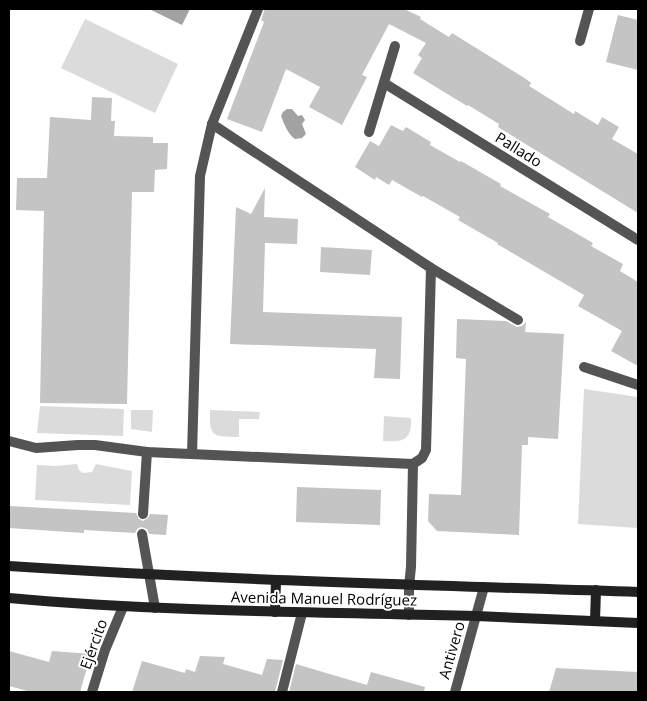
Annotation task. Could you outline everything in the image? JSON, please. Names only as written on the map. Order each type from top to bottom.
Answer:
[{"type":"main road","name":"Avenida Manuel Rodríguez","points":[[9,566],[150,575],[409,586],[638,592]]},
{"type":"main road","points":[[275,612],[276,580]]},
{"type":"main road","points":[[595,621],[596,590]]},
{"type":"main road","name":"Avenida Manuel Rodríguez","points":[[9,598],[124,607],[476,616],[638,623]]},
{"type":"street","points":[[192,454],[200,176],[212,124],[258,9]]},
{"type":"street","points":[[580,41],[589,9]]},
{"type":"street","points":[[369,132],[395,46]]},
{"type":"street","name":"Pallado","points":[[384,83],[638,240]]},
{"type":"street","points":[[212,124],[431,268],[518,320]]},
{"type":"street","points":[[9,441],[36,448],[95,445],[147,452],[414,464],[422,458],[426,450],[431,268]]},
{"type":"street","points":[[584,367],[638,385]]},
{"type":"street","points":[[143,514],[147,452]]},
{"type":"street","points":[[409,615],[414,464]]},
{"type":"street","points":[[142,534],[155,608]]},
{"type":"street","name":"Antivero","points":[[455,692],[484,587]]},
{"type":"street","name":"Ejército","points":[[92,692],[105,650],[124,607]]},
{"type":"street","points":[[282,692],[302,613]]},
{"type":"shaded area","points":[[149,9],[190,9],[182,25]]},
{"type":"shaded area","points":[[85,19],[178,64],[155,113],[61,68]]},
{"type":"shaded area","points":[[287,109],[292,109],[298,116],[302,115],[305,120],[302,124],[306,134],[302,138],[295,139],[286,129],[281,116]]},
{"type":"shaded area","points":[[584,389],[638,397],[638,528],[578,524]]},
{"type":"shaded area","points":[[40,406],[124,409],[123,436],[37,433]]},
{"type":"shaded area","points":[[131,410],[153,410],[152,432],[131,429]]},
{"type":"shaded area","points":[[210,410],[260,412],[259,419],[239,419],[239,437],[230,437],[214,434],[210,426]]},
{"type":"shaded area","points":[[384,416],[411,418],[408,436],[405,439],[396,441],[383,441]]},
{"type":"shaded area","points":[[77,464],[79,470],[83,473],[92,472],[96,464],[132,471],[130,505],[35,500],[37,465]]},
{"type":"building","points":[[265,9],[404,9],[421,17],[420,19],[449,37],[452,33],[526,79],[531,83],[529,86],[574,114],[575,111],[598,125],[602,117],[619,127],[612,139],[638,154],[638,213],[498,127],[499,124],[413,73],[422,58],[418,55],[426,43],[389,24],[362,75],[367,77],[342,125],[309,107],[320,87],[286,69],[262,132],[227,119],[264,22],[261,20]]},
{"type":"building","points":[[618,15],[638,20],[638,70],[606,62]]},
{"type":"building","points":[[92,97],[112,98],[111,121],[115,121],[114,136],[153,137],[153,143],[168,143],[167,169],[155,170],[154,192],[132,192],[127,404],[40,403],[44,211],[16,210],[17,178],[47,178],[50,117],[91,120]]},
{"type":"building","points":[[391,125],[403,131],[406,127],[431,142],[430,145],[501,184],[500,186],[550,214],[548,217],[593,243],[591,246],[623,264],[620,271],[638,282],[638,366],[611,351],[622,331],[578,306],[584,295],[497,244],[458,220],[460,217],[423,196],[392,180],[389,185],[376,177],[375,180],[355,167],[370,141],[379,146]]},
{"type":"building","points":[[265,188],[264,217],[298,219],[297,244],[265,243],[263,312],[402,317],[400,379],[374,378],[376,349],[230,344],[236,207],[251,214]]},
{"type":"building","points":[[321,247],[372,250],[370,275],[320,272]]},
{"type":"building","points":[[457,319],[506,321],[517,327],[522,326],[526,322],[525,332],[564,334],[558,439],[528,437],[528,445],[522,445],[519,535],[437,531],[428,521],[429,494],[461,495],[466,359],[456,358]]},
{"type":"building","points":[[297,487],[381,490],[380,525],[296,522]]},
{"type":"building","points":[[9,506],[136,513],[139,519],[143,521],[150,514],[168,515],[166,535],[149,534],[147,529],[141,527],[135,533],[84,530],[84,533],[9,528]]},
{"type":"building","points":[[9,651],[49,662],[52,651],[91,654],[80,692],[31,692],[9,686]]},
{"type":"building","points":[[200,656],[225,657],[223,664],[262,675],[267,659],[283,660],[275,692],[132,692],[142,661],[185,673],[186,669],[195,672]]},
{"type":"building","points":[[296,664],[367,685],[371,672],[425,687],[424,692],[289,692]]},
{"type":"building","points":[[556,668],[638,672],[638,692],[549,692]]}]
